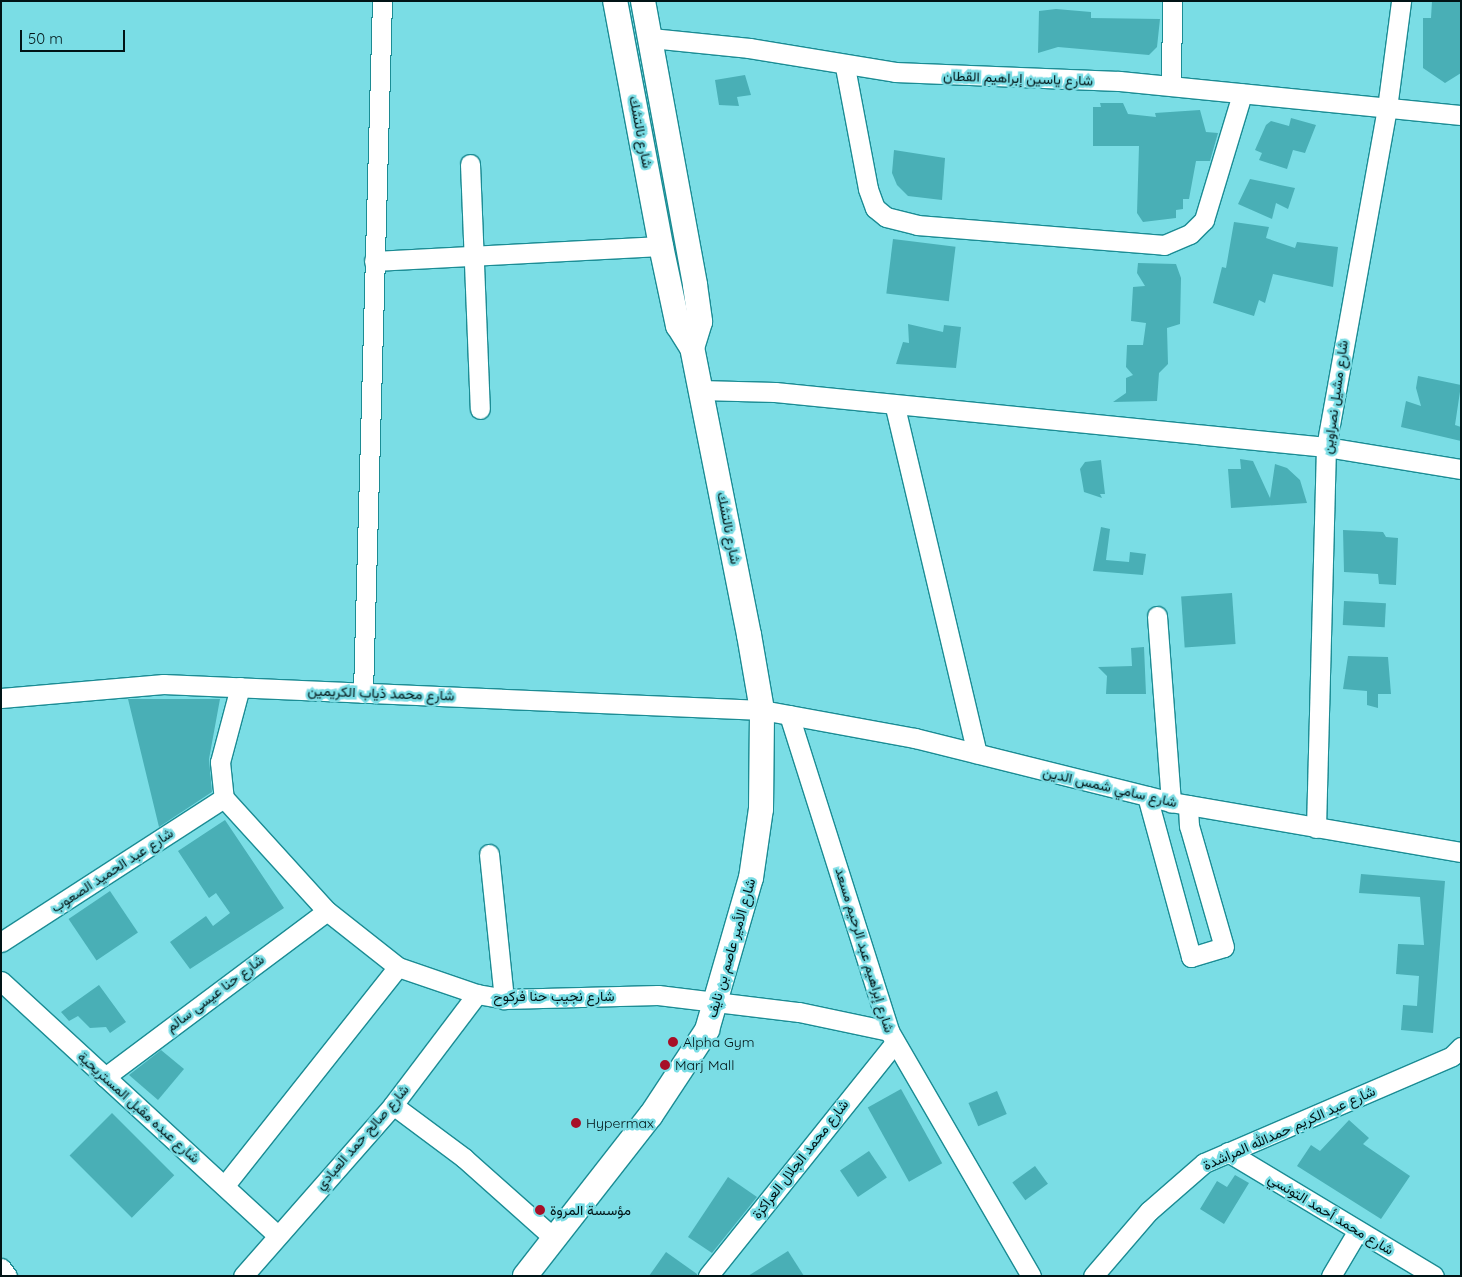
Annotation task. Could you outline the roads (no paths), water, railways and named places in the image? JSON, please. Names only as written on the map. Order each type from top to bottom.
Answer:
[{"type":"main road","name":"شارع نالتشك","points":[[615,1],[678,326],[692,348],[762,710]]},
{"type":"main road","name":"شارع نالتشك","points":[[642,1],[651,38],[695,285],[700,322],[692,348]]},
{"type":"main road","name":"شارع الأمير عاصم بن نايف","points":[[525,1276],[689,1062],[717,1003],[751,878],[761,809],[762,710]]},
{"type":"street","points":[[362,693],[382,1]]},
{"type":"street","points":[[1170,85],[1172,1]]},
{"type":"street","name":"شارع مشيل نصراوين","points":[[1316,828],[1326,447],[1387,108],[1401,1]]},
{"type":"street","name":"شارع ياسين إبراهيم القطان","points":[[651,38],[749,48],[845,67],[1170,85],[1242,94],[1461,115]]},
{"type":"street","points":[[845,67],[868,189],[875,208],[886,217],[917,225],[1164,244],[1190,234],[1204,220],[1242,94]]},
{"type":"street","points":[[470,164],[480,409]]},
{"type":"street","points":[[374,261],[661,246]]},
{"type":"street","points":[[700,390],[775,392],[895,406],[1326,447],[1461,469]]},
{"type":"street","points":[[895,406],[977,754]]},
{"type":"street","points":[[1147,796],[1191,956],[1224,947],[1189,826],[1179,804],[1157,616]]},
{"type":"street","name":"شارع محمد ذياب الكريمين","points":[[1,698],[163,684],[762,710]]},
{"type":"street","points":[[224,798],[220,762],[240,687]]},
{"type":"street","name":"شارع سامي شمس الدين","points":[[762,710],[977,754],[1179,804],[1461,852]]},
{"type":"street","name":"شارع إبراهيم عبد الرحيم مسعد","points":[[789,715],[892,1037],[1031,1276]]},
{"type":"street","name":"شارع نجيب حنا فركوح","points":[[224,798],[326,911],[398,966],[477,994],[504,999],[658,994],[799,1012],[892,1037]]},
{"type":"street","name":"شارع عبد الحميد الصعوب","points":[[1,942],[224,798]]},
{"type":"street","points":[[489,854],[504,999]]},
{"type":"street","name":"شارع حنا عيسى سالم","points":[[105,1077],[326,911]]},
{"type":"street","points":[[225,1184],[398,966]]},
{"type":"street","name":"شارع عبده مقبل المستريحية","points":[[1,982],[225,1184],[276,1234]]},
{"type":"street","name":"شارع صالح حمد العبادي","points":[[243,1276],[276,1234],[393,1105],[477,994]]},
{"type":"street","name":"شارع محمد الجلال العراكزة","points":[[708,1276],[892,1037]]},
{"type":"street","name":"شارع عبد الكريم حمدالله المراشدة","points":[[1092,1276],[1170,1191],[1204,1163],[1460,1051]]},
{"type":"street","points":[[393,1105],[464,1158],[555,1239]]},
{"type":"street","name":"شارع محمد أحمد التونسي","points":[[1228,1152],[1434,1276]]},
{"type":"street","points":[[1332,1276],[1358,1232]]},
{"type":"street","points":[[1,1268],[6,1276]]},
{"type":"place","name":"Alpha Gym","points":[[673,1042]]},
{"type":"place","name":"Marj Mall","points":[[665,1065]]},
{"type":"place","name":"Hypermax","points":[[576,1123]]},
{"type":"place","name":"مؤسسة المروة","points":[[540,1210]]}]
